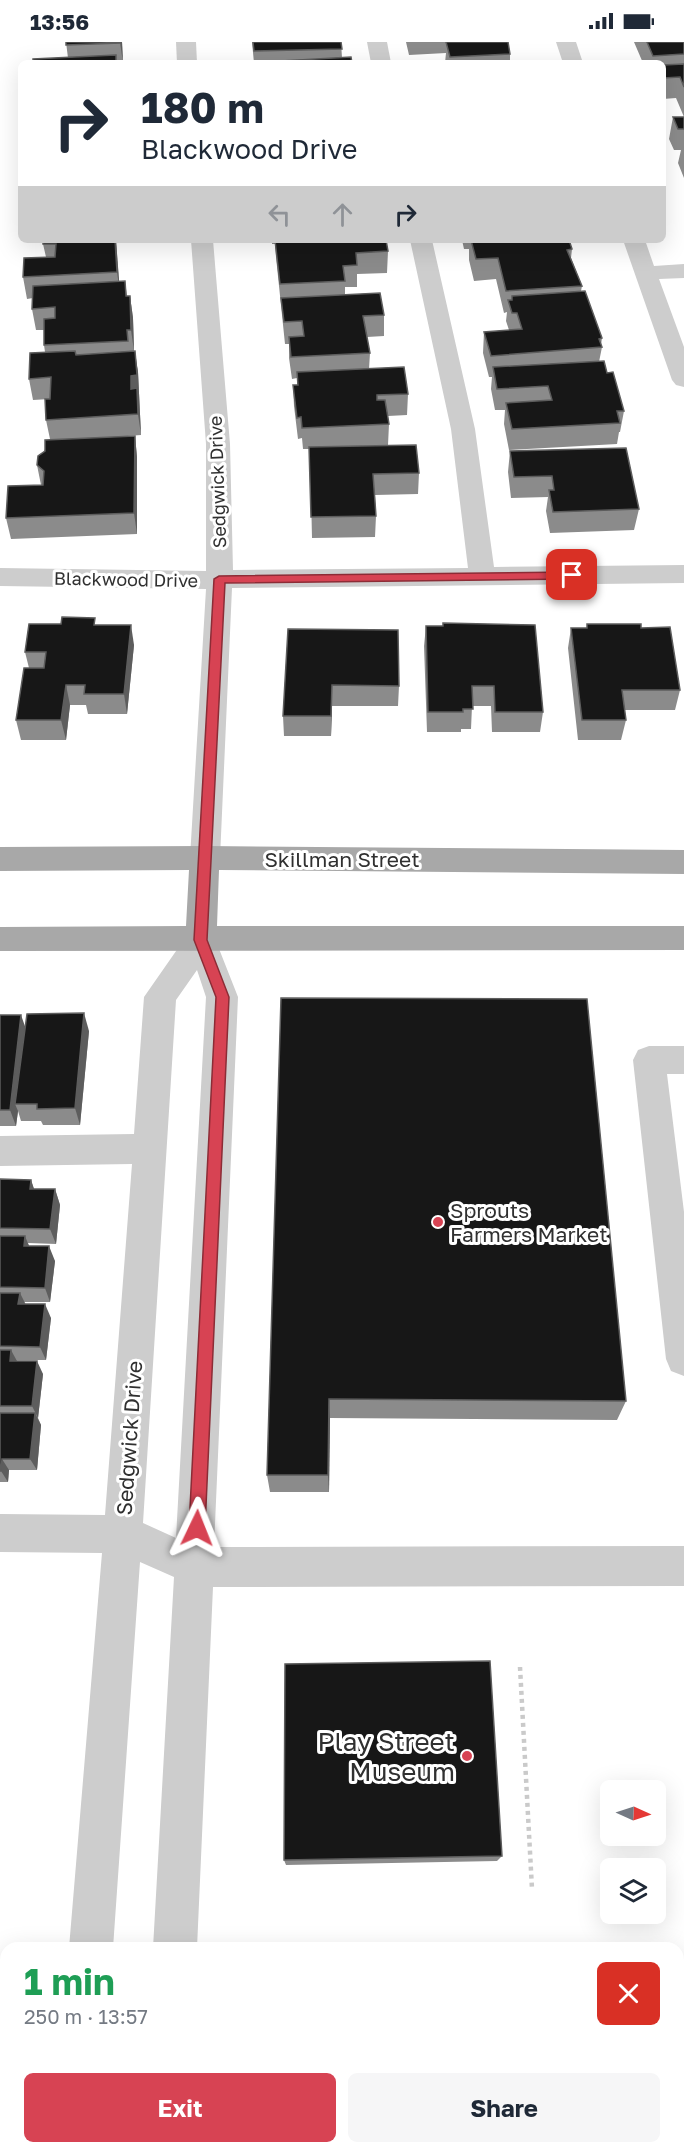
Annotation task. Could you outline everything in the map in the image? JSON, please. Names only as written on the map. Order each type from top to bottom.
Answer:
[{"type":"main road","name":"Skillman Street","points":[[0,860],[205,858],[684,862]]},
{"type":"main road","name":"Sedgwick Drive","points":[[201,940],[205,858]]},
{"type":"main road","points":[[0,939],[684,938]]},
{"type":"street","points":[[186,42],[187,60]]},
{"type":"street","points":[[377,42],[380,60]]},
{"type":"street","points":[[566,42],[572,60]]},
{"type":"street","name":"Sedgwick Drive","points":[[202,243],[219,449],[219,579],[205,858]]},
{"type":"street","points":[[422,243],[462,429],[482,576]]},
{"type":"street","points":[[635,243],[684,380]]},
{"type":"street","points":[[645,273],[684,271]]},
{"type":"street","name":"Blackwood Drive","points":[[0,577],[219,579],[684,574]]},
{"type":"street","name":"Sedgwick Drive","points":[[91,1942],[123,1534],[160,998],[201,940]]},
{"type":"street","name":"Sedgwick Drive","points":[[175,1942],[222,997],[201,940]]},
{"type":"street","points":[[684,1060],[649,1060],[684,1359]]},
{"type":"street","points":[[0,1150],[148,1149]]},
{"type":"street","points":[[0,1533],[123,1534],[195,1567],[684,1566]]},
{"type":"path","points":[[520,1667],[532,1889]]},
{"type":"building","points":[[66,42],[120,42],[120,43],[66,45]]},
{"type":"building","points":[[253,42],[341,42],[342,49],[254,51]]},
{"type":"building","points":[[446,42],[508,42],[510,54],[450,57]]},
{"type":"building","points":[[647,42],[684,42],[684,54],[653,56]]},
{"type":"building","points":[[116,55],[116,60],[33,59]]},
{"type":"building","points":[[351,57],[352,60],[298,60]]},
{"type":"building","points":[[684,64],[684,87],[680,77],[666,78],[666,65]]},
{"type":"building","points":[[673,117],[684,117],[684,129],[678,129]]},
{"type":"building","points":[[115,243],[117,272],[23,277],[24,258],[55,257],[56,244],[43,244]]},
{"type":"building","points":[[275,243],[387,243],[388,251],[356,253],[357,265],[343,266],[345,281],[280,284]]},
{"type":"building","points":[[472,243],[570,243],[572,249],[567,250],[582,286],[506,291],[498,258],[476,259]]},
{"type":"building","points":[[125,281],[126,296],[130,296],[131,330],[127,330],[128,341],[44,345],[44,319],[55,318],[55,307],[32,309],[33,286]]},
{"type":"building","points":[[585,291],[602,338],[599,339],[602,347],[491,356],[484,332],[522,329],[517,313],[512,313],[508,300],[512,300],[512,296]]},
{"type":"building","points":[[380,293],[384,315],[363,316],[370,353],[291,357],[289,337],[304,336],[302,321],[284,322],[281,298]]},
{"type":"building","points":[[75,351],[76,355],[135,351],[137,375],[131,376],[131,389],[137,388],[138,414],[46,420],[45,399],[50,399],[51,377],[29,379],[30,353]]},
{"type":"building","points":[[604,361],[607,373],[613,372],[624,411],[617,411],[620,423],[512,429],[506,403],[552,400],[548,386],[497,389],[493,367]]},
{"type":"building","points":[[404,367],[408,394],[377,395],[377,400],[385,400],[389,424],[302,428],[301,417],[297,418],[293,385],[298,385],[297,372]]},
{"type":"building","points":[[135,436],[134,513],[6,518],[8,486],[43,485],[44,471],[37,465],[38,456],[45,451],[45,440]]},
{"type":"building","points":[[416,445],[419,473],[373,474],[376,516],[311,517],[309,447]]},
{"type":"building","points":[[626,448],[639,509],[553,512],[549,490],[554,490],[552,476],[514,477],[510,451]]},
{"type":"building","points":[[62,617],[95,618],[94,625],[131,625],[124,694],[84,694],[85,685],[66,685],[61,720],[16,720],[24,668],[44,668],[46,652],[25,652],[29,624],[61,624]]},
{"type":"building","points":[[443,623],[535,625],[543,712],[495,712],[494,686],[472,686],[473,709],[463,709],[463,712],[428,712],[426,626],[443,626]]},
{"type":"building","points":[[587,624],[641,624],[641,628],[670,627],[680,690],[622,690],[626,720],[582,720],[571,628],[587,628]]},
{"type":"building","points":[[288,629],[398,630],[399,686],[332,685],[331,716],[283,716]]},
{"type":"building","name":"Sprouts Farmers Market","points":[[281,998],[587,999],[626,1401],[329,1399],[328,1475],[267,1475]]},
{"type":"building","points":[[84,1013],[75,1108],[37,1109],[37,1104],[15,1104],[27,1014]]},
{"type":"building","points":[[0,1015],[21,1015],[10,1110],[0,1110]]},
{"type":"building","points":[[0,1179],[31,1180],[30,1189],[55,1189],[50,1229],[0,1228]]},
{"type":"building","points":[[0,1236],[25,1236],[24,1246],[49,1246],[45,1288],[0,1287]]},
{"type":"building","points":[[0,1293],[20,1293],[18,1304],[45,1304],[40,1347],[0,1346]]},
{"type":"building","points":[[0,1350],[11,1350],[10,1361],[37,1361],[32,1406],[0,1406]]},
{"type":"building","points":[[0,1413],[35,1413],[30,1459],[2,1459],[1,1471],[0,1471]]},
{"type":"building","points":[[490,1661],[502,1856],[284,1860],[285,1664]]},
{"type":"place","name":"Sprouts Farmers Market","points":[[438,1222]]},
{"type":"place","name":"Play Street Museum","points":[[467,1756]]},
{"type":"route","points":[[197,1528],[222,997],[201,940],[219,579],[572,575]]}]
